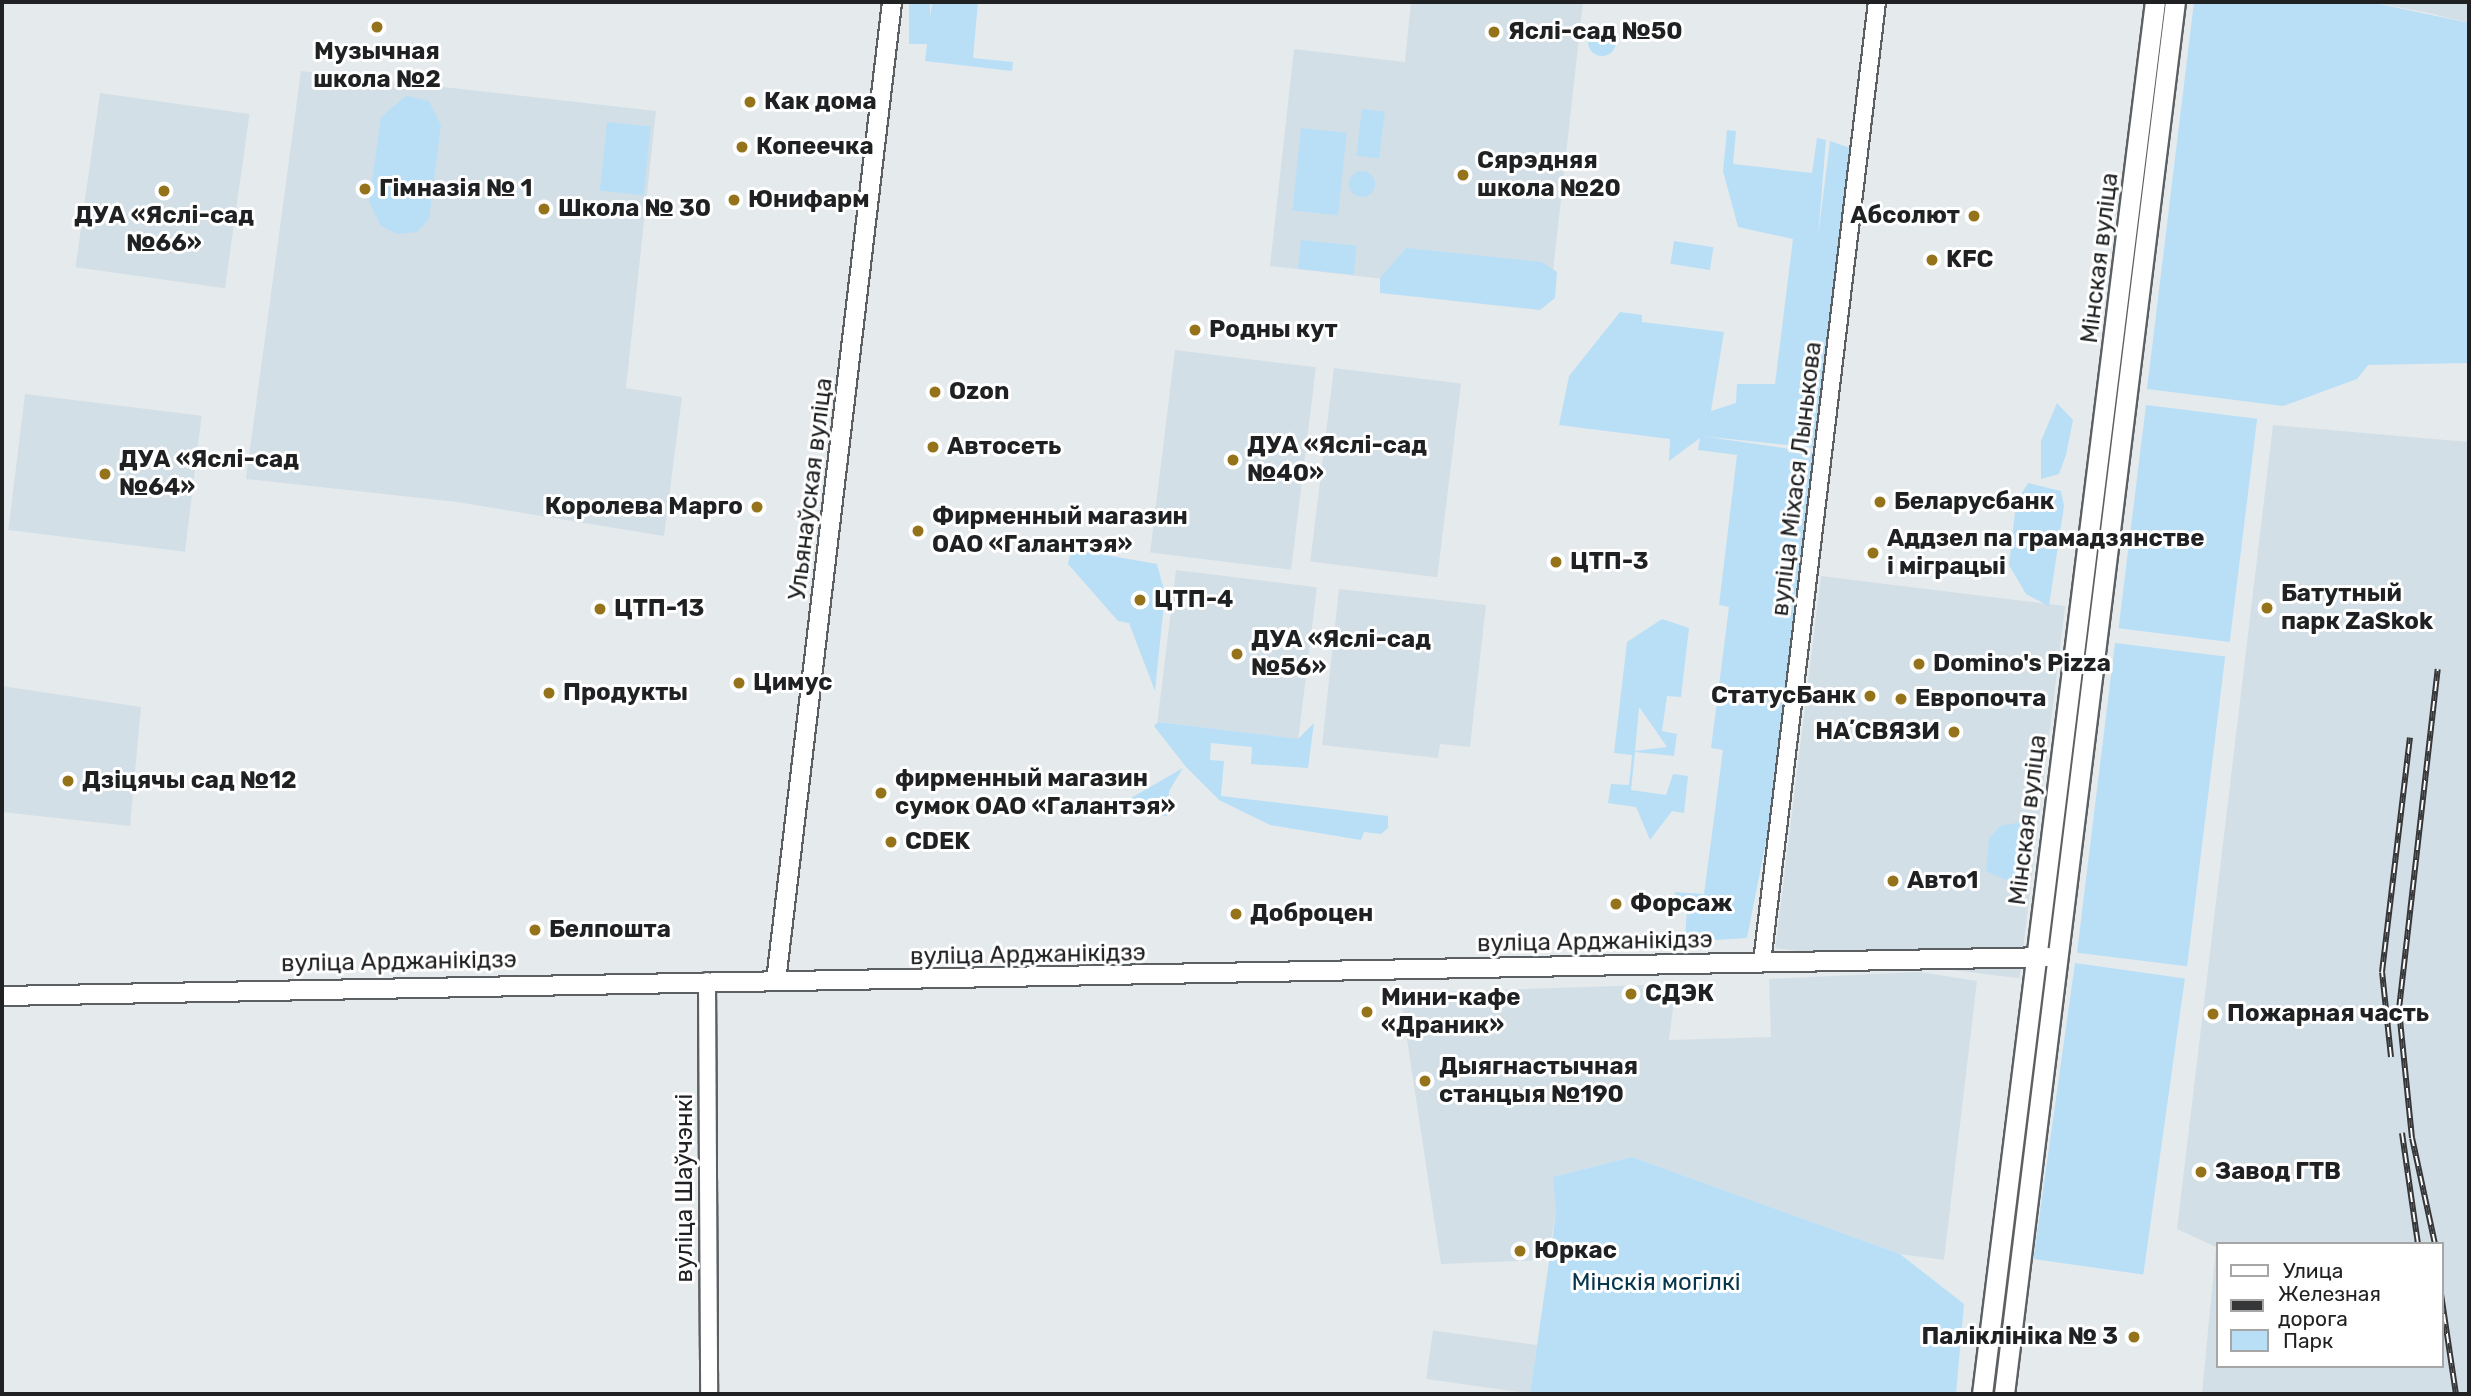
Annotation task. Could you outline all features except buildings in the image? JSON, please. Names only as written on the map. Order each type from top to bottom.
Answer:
[{"type":"main road","name":"Ульянаўская вуліца","points":[[776,981],[892,2]]},
{"type":"main road","name":"Мінская вуліца","points":[[1982,1394],[2155,2]]},
{"type":"main road","name":"Мінская вуліца","points":[[2004,1394],[2175,2]]},
{"type":"main road","points":[[2096,478],[2105,471],[2117,479]]},
{"type":"main road","name":"вуліца Арджанікідзэ","points":[[2,996],[2056,957]]},
{"type":"street","name":"вуліца Міхася Лынькова","points":[[1762,962],[1877,2]]},
{"type":"street","name":"вуліца Шаўчэнкі","points":[[707,981],[709,1394]]},
{"type":"shaded area","points":[[1411,2],[1583,2],[1550,298],[1270,266],[1294,49],[1405,62]]},
{"type":"shaded area","points":[[2370,2],[2469,2],[2469,23],[2424,12]]},
{"type":"shaded area","points":[[301,71],[656,111],[626,388],[682,397],[664,536],[457,502],[246,479]]},
{"type":"shaded area","name":"ДУА «Яслі-сад №66»","points":[[100,93],[250,114],[225,288],[76,267]]},
{"type":"shaded area","name":"ДУА «Яслі-сад №40»","points":[[1175,350],[1316,367],[1291,570],[1150,552]]},
{"type":"shaded area","points":[[1334,368],[1461,384],[1437,577],[1310,562]]},
{"type":"shaded area","name":"ДУА «Яслі-сад №64»","points":[[25,394],[202,416],[185,552],[8,530]]},
{"type":"shaded area","points":[[2273,425],[2469,442],[2469,1394],[2202,1394],[2216,1247],[2177,1229]]},
{"type":"shaded area","name":"ДУА «Яслі-сад №56»","points":[[1176,570],[1317,587],[1298,739],[1157,722]]},
{"type":"shaded area","points":[[1821,576],[2065,606],[2019,978],[1775,948]]},
{"type":"shaded area","points":[[1339,589],[1486,605],[1470,747],[1440,744],[1438,758],[1322,745]]},
{"type":"shaded area","name":"Дзіцячы сад №12","points":[[2,686],[141,707],[130,826],[2,812]]},
{"type":"shaded area","points":[[1919,972],[1977,981],[1944,1260],[1900,1254],[1632,1157],[1554,1177],[1556,1213],[1547,1260],[1441,1264],[1400,993],[1676,984],[1669,1040],[1771,1037],[1769,979]]},
{"type":"shaded area","points":[[1433,1330],[1537,1345],[1530,1394],[1426,1379]]},
{"type":"green space","points":[[909,2],[930,2],[930,44],[909,44]]},
{"type":"green space","points":[[932,2],[978,2],[973,58],[1013,62],[1012,71],[925,61]]},
{"type":"green space","points":[[2194,2],[2370,2],[2469,23],[2469,363],[2368,365],[2357,379],[2283,406],[2147,389]]},
{"type":"green space","points":[[1602,28],[1612,32],[1616,42],[1612,52],[1602,56],[1592,52],[1588,42],[1592,32]]},
{"type":"green space","points":[[406,96],[429,101],[441,125],[429,219],[417,232],[397,234],[381,226],[369,202],[381,117]]},
{"type":"green space","points":[[1362,109],[1385,112],[1379,158],[1356,156]]},
{"type":"green space","points":[[607,122],[651,127],[644,195],[600,191]]},
{"type":"green space","points":[[1301,128],[1347,133],[1338,215],[1292,211]]},
{"type":"green space","points":[[1727,130],[1736,131],[1733,164],[1812,173],[1817,138],[1826,140],[1818,237],[1830,141],[1850,148],[1815,448],[1701,436],[1817,453],[1769,826],[1747,938],[1685,942],[1687,907],[1674,904],[1675,892],[1704,894],[1723,750],[1711,748],[1729,607],[1719,605],[1737,455],[1698,450],[1700,438],[1669,461],[1670,439],[1559,425],[1569,376],[1620,312],[1642,315],[1642,322],[1724,332],[1711,411],[1736,403],[1737,384],[1775,384],[1793,239],[1738,227],[1723,171]]},
{"type":"green space","points":[[1362,171],[1371,175],[1375,184],[1371,193],[1362,197],[1353,193],[1349,184],[1353,175]]},
{"type":"green space","points":[[1301,240],[1357,246],[1354,275],[1298,269]]},
{"type":"green space","points":[[1674,241],[1714,247],[1710,270],[1670,264]]},
{"type":"green space","points":[[1406,248],[1542,262],[1557,272],[1555,298],[1540,310],[1380,293],[1380,278]]},
{"type":"green space","points":[[2057,403],[2073,420],[2066,455],[2059,474],[2041,479],[2041,441]]},
{"type":"green space","points":[[2146,405],[2257,419],[2230,642],[2119,628]]},
{"type":"green space","points":[[2028,483],[2061,491],[2064,506],[2049,606],[2026,594],[2009,565],[2016,503]]},
{"type":"green space","points":[[1071,549],[1157,564],[1165,594],[1155,691],[1129,623],[1118,621],[1068,564]]},
{"type":"green space","points":[[1662,619],[1689,628],[1681,697],[1667,696],[1662,731],[1677,734],[1674,756],[1635,752],[1631,790],[1666,795],[1673,774],[1688,776],[1684,813],[1672,811],[1650,840],[1636,807],[1608,803],[1611,784],[1629,785],[1632,755],[1614,753],[1627,642]],"holes":[[[1640,708],[1667,747],[1635,751]]]},
{"type":"green space","points":[[2115,643],[2225,657],[2187,966],[2077,953]]},
{"type":"green space","points":[[1158,722],[1298,739],[1314,723],[1308,768],[1251,764],[1252,747],[1211,743],[1210,760],[1224,761],[1221,796],[1388,816],[1388,828],[1381,834],[1364,832],[1361,840],[1270,825],[1219,800],[1186,767],[1154,726]]},
{"type":"green space","points":[[1183,768],[1169,791],[1167,816],[1110,810]]},
{"type":"green space","points":[[2026,821],[2021,877],[2006,880],[1986,871],[1989,839],[2000,826]]},
{"type":"green space","points":[[2075,963],[2185,978],[2143,1275],[2033,1259]]},
{"type":"green space","name":"Мінскія могілкі","points":[[1632,1157],[1900,1254],[1964,1304],[1956,1394],[1530,1394],[1556,1213],[1553,1177]]},
{"type":"railway","points":[[2435,1242],[2412,1138],[2399,1009],[2438,669]]},
{"type":"railway","points":[[2391,1057],[2382,972],[2410,738]]},
{"type":"railway","points":[[2402,1133],[2418,1242]]},
{"type":"railway","points":[[2443,1307],[2456,1394]]},
{"type":"place","name":"Музычная школа №2","points":[[377,27]]},
{"type":"place","name":"Яслі-сад №50","points":[[1494,32]]},
{"type":"place","name":"Как дома","points":[[750,102]]},
{"type":"place","name":"Копеечка","points":[[742,147]]},
{"type":"place","name":"Сярэдняя школа №20","points":[[1463,175]]},
{"type":"place","name":"Гімназія № 1","points":[[365,189]]},
{"type":"place","name":"ДУА «Яслі-сад №66»","points":[[164,191]]},
{"type":"place","name":"Юнифарм","points":[[734,200]]},
{"type":"place","name":"Школа № 30","points":[[544,209]]},
{"type":"place","name":"Абсолют","points":[[1974,216]]},
{"type":"place","name":"KFC","points":[[1932,260]]},
{"type":"place","name":"Родны кут","points":[[1195,330]]},
{"type":"place","name":"Ozon","points":[[935,392]]},
{"type":"place","name":"Автосеть","points":[[933,447]]},
{"type":"place","name":"ДУА «Яслі-сад №40»","points":[[1233,460]]},
{"type":"place","name":"ДУА «Яслі-сад №64»","points":[[105,474]]},
{"type":"place","name":"Беларусбанк","points":[[1880,502]]},
{"type":"place","name":"Королева Марго","points":[[757,507]]},
{"type":"place","name":"Фирменный магазин ОАО «Галантэя»","points":[[918,531]]},
{"type":"place","name":"Аддзел па грамадзянстве і міграцыі","points":[[1873,553]]},
{"type":"place","name":"ЦТП-3","points":[[1556,562]]},
{"type":"place","name":"ЦТП-4","points":[[1140,600]]},
{"type":"place","name":"Батутный парк ZaSkok","points":[[2267,608]]},
{"type":"place","name":"ЦТП-13","points":[[600,609]]},
{"type":"place","name":"ДУА «Яслі-сад №56»","points":[[1237,654]]},
{"type":"place","name":"Domino's Pizza","points":[[1919,664]]},
{"type":"place","name":"Цимус","points":[[739,683]]},
{"type":"place","name":"Продукты","points":[[549,693]]},
{"type":"place","name":"СтатусБанк","points":[[1870,696]]},
{"type":"place","name":"Европочта","points":[[1901,699]]},
{"type":"place","name":"НАʼСВЯЗИ","points":[[1954,732]]},
{"type":"place","name":"Дзіцячы сад №12","points":[[68,781]]},
{"type":"place","name":"фирменный магазин сумок ОАО «Галантэя»","points":[[881,793]]},
{"type":"place","name":"CDEK","points":[[891,842]]},
{"type":"place","name":"Авто1","points":[[1893,881]]},
{"type":"place","name":"Форсаж","points":[[1616,904]]},
{"type":"place","name":"Доброцен","points":[[1236,914]]},
{"type":"place","name":"Белпошта","points":[[535,930]]},
{"type":"place","name":"СДЭК","points":[[1631,994]]},
{"type":"place","name":"Мини-кафе «Драник»","points":[[1367,1012]]},
{"type":"place","name":"Пожарная часть","points":[[2213,1014]]},
{"type":"place","name":"Дыягнастычная станцыя №190","points":[[1425,1081]]},
{"type":"place","name":"Завод ГТВ","points":[[2201,1172]]},
{"type":"place","name":"Юркас","points":[[1520,1251]]},
{"type":"place","name":"Паліклініка № 3","points":[[2134,1337]]}]
